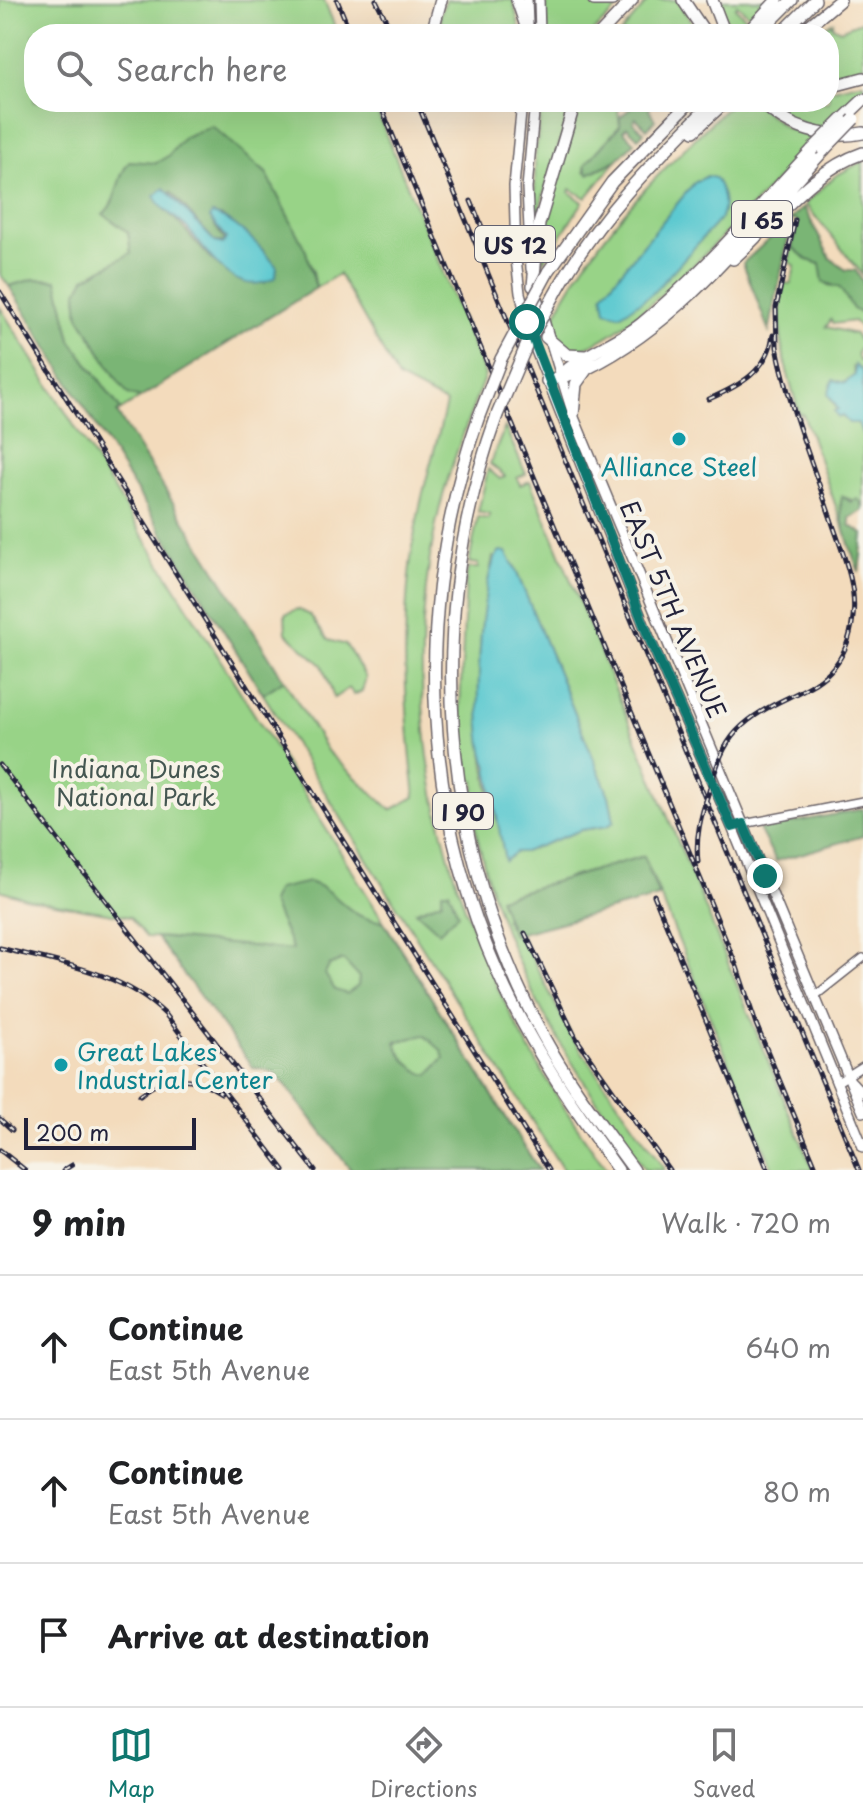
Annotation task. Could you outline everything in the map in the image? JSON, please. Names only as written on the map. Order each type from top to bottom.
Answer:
[{"type":"highway","points":[[430,24],[429,13],[434,0]]},
{"type":"highway","points":[[436,24],[441,0]]},
{"type":"highway","points":[[517,0],[528,24]]},
{"type":"highway","points":[[594,0],[612,0]]},
{"type":"highway","points":[[683,0],[699,24]]},
{"type":"highway","points":[[712,0],[721,24]]},
{"type":"highway","points":[[758,24],[777,0]]},
{"type":"highway","points":[[762,24],[792,0]]},
{"type":"highway","points":[[791,24],[815,0]]},
{"type":"highway","points":[[811,24],[840,0]]},
{"type":"highway","points":[[620,24],[633,3]]},
{"type":"highway","points":[[611,24],[633,3]]},
{"type":"highway","points":[[839,84],[863,78]]},
{"type":"highway","name":"I 65","points":[[589,362],[640,324],[719,249],[853,117],[863,100]]},
{"type":"highway","points":[[533,286],[539,224],[572,112]]},
{"type":"highway","name":"I 90","points":[[618,1170],[556,1082],[498,974],[466,888],[443,789],[434,708],[437,593],[454,494],[501,359],[548,272],[612,182],[678,112]]},
{"type":"highway","name":"I 90","points":[[634,1170],[566,1074],[525,1001],[487,905],[463,807],[451,705],[455,592],[469,506],[497,415],[528,342],[582,250],[647,168],[703,112]]},
{"type":"highway","points":[[647,168],[672,151],[714,112]]},
{"type":"highway","points":[[777,112],[802,129],[834,134],[863,133]]},
{"type":"highway","name":"I 65","points":[[553,379],[662,320],[699,286],[818,150]]},
{"type":"highway","points":[[699,286],[715,276],[825,172],[863,153]]},
{"type":"highway","points":[[662,320],[661,314],[714,260],[719,249]]},
{"type":"highway","points":[[546,337],[567,355],[589,362],[576,384],[573,415]]},
{"type":"main road","points":[[527,0],[531,24]]},
{"type":"main road","points":[[534,24],[539,0]]},
{"type":"main road","name":"EAST 5TH AVENUE","points":[[521,112],[514,186],[516,259],[527,322],[553,379],[648,635],[732,827],[863,1147]]},
{"type":"main road","name":"EAST 5TH AVENUE","points":[[534,112],[527,188],[533,286],[553,379],[573,415],[863,1112]]},
{"type":"street","points":[[732,827],[863,801]]},
{"type":"street","points":[[815,996],[863,958]]},
{"type":"street","points":[[836,1083],[863,1066]]},
{"type":"street","points":[[849,1077],[863,1093]]},
{"type":"green space","points":[[0,0],[324,0],[334,24],[24,24],[24,112],[377,112],[485,375],[458,449],[436,524],[424,613],[422,699],[432,783],[451,865],[479,945],[515,1022],[558,1097],[607,1170],[563,1170],[263,694],[284,680],[328,752],[391,810],[415,797],[406,692],[408,586],[421,502],[446,403],[398,378],[339,274],[316,288],[313,271],[266,173],[243,156],[119,185],[111,208],[104,214],[128,232],[131,254],[85,278],[77,293],[79,316],[128,394],[140,398],[121,410],[71,340],[57,280],[34,279],[9,286],[0,274]]},
{"type":"green space","points":[[446,0],[513,0],[519,24],[441,24],[440,15]]},
{"type":"green space","points":[[546,0],[600,4],[626,0],[601,24],[547,24]]},
{"type":"green space","points":[[649,0],[677,0],[693,24],[629,24]]},
{"type":"green space","points":[[718,0],[769,0],[753,18],[737,5],[735,8],[745,17],[745,24],[728,24]]},
{"type":"green space","points":[[863,21],[863,73],[839,79],[840,30]]},
{"type":"green space","points":[[863,82],[863,92],[823,131],[794,121],[781,112],[839,112],[839,88]]},
{"type":"green space","points":[[541,112],[569,112],[535,223],[535,158]]},
{"type":"green space","points":[[578,112],[618,112],[620,126],[585,165],[585,171],[589,174],[617,160],[586,198],[571,189],[569,192],[583,202],[543,263],[544,225]]},
{"type":"green space","points":[[626,112],[651,112],[655,120],[647,129],[636,118],[633,122],[644,132],[638,138],[627,127],[623,131],[635,142],[617,160],[588,174],[585,165],[620,126],[620,117]]},
{"type":"green space","points":[[723,112],[766,112],[786,128],[816,139],[696,263],[657,298],[621,327],[590,345],[568,348],[558,340],[552,321],[569,289],[588,259],[632,203]]},
{"type":"green space","points":[[212,126],[266,173],[306,251],[316,288],[140,398],[128,394],[79,316],[77,293],[85,278],[131,253],[128,232],[103,214],[112,202],[125,167],[130,161],[156,163],[168,156],[184,137]],"holes":[[[171,192],[215,242],[226,242],[215,226],[212,214],[223,217],[265,252],[265,283],[249,282],[221,268],[165,210]]]},
{"type":"green space","points":[[863,161],[863,275],[805,204],[835,176]]},
{"type":"green space","points":[[804,207],[830,258],[846,270],[855,270],[863,281],[863,315],[853,309],[840,288],[823,282],[820,264],[808,260],[792,247],[798,221],[792,219],[769,332],[743,263]]},
{"type":"green space","points":[[792,247],[808,260],[820,264],[828,285],[840,287],[853,308],[863,315],[863,330],[854,321],[833,324],[831,320],[826,327],[855,334],[862,345],[857,353],[859,361],[863,359],[863,372],[853,367],[855,375],[828,394],[841,416],[858,422],[863,436],[863,509],[862,503],[843,497],[840,505],[845,532],[803,414],[800,415],[783,350],[781,301],[784,283],[791,284],[795,266],[789,262]]},
{"type":"green space","points":[[34,279],[57,280],[71,340],[121,410],[117,413],[284,680],[263,694],[9,286]]},
{"type":"green space","name":"Indiana Dunes National Park","points":[[0,307],[539,1170],[351,1170],[171,938],[146,937],[130,917],[32,900],[0,890]]},
{"type":"green space","points":[[505,427],[526,474],[517,478],[520,485],[530,481],[813,1170],[773,1170],[644,856],[509,895],[505,919],[513,935],[521,936],[572,1037],[665,1170],[645,1170],[583,1080],[532,991],[493,897],[479,845],[469,790],[475,789],[475,781],[468,781],[460,707],[466,577],[468,568],[478,568],[478,564],[469,563],[478,517],[488,519],[490,515],[478,512],[488,469],[500,479],[505,476],[490,464]],"holes":[[[493,557],[514,566],[609,796],[614,821],[608,826],[581,830],[524,852],[516,852],[497,820],[489,788],[480,722],[482,622]]]},
{"type":"green space","points":[[842,496],[851,502],[857,499],[862,503],[863,510],[850,518],[850,525],[863,534],[859,572],[843,524]]},
{"type":"green space","points":[[298,609],[310,615],[328,640],[346,645],[366,678],[362,691],[354,695],[349,688],[334,698],[322,665],[286,633],[285,614]]},
{"type":"green space","points":[[863,809],[863,836],[776,861],[759,829]]},
{"type":"green space","points":[[644,856],[659,897],[513,935],[499,898]]},
{"type":"green space","points":[[309,882],[361,916],[383,921],[539,1170],[351,1170],[276,1073],[253,1067],[156,937],[293,950],[271,902],[277,889]],"holes":[[[343,960],[359,977],[358,986],[347,994],[335,990],[325,974],[329,966]],[[424,1035],[441,1050],[444,1058],[429,1075],[408,1063],[396,1042]]]},
{"type":"green space","points":[[442,891],[449,891],[458,914],[439,932],[416,911],[442,901]]},
{"type":"water","points":[[707,176],[715,178],[722,193],[724,208],[721,218],[652,294],[620,315],[606,311],[603,294],[694,183]]},
{"type":"water","points":[[164,188],[215,242],[223,244],[226,238],[210,218],[212,214],[239,228],[277,267],[276,277],[261,283],[248,283],[224,271],[186,227],[157,201],[154,196]]},
{"type":"water","points":[[855,365],[863,372],[863,436],[858,423],[849,423],[842,416],[838,418],[834,411],[838,409],[828,394],[833,380],[845,383],[855,375]]},
{"type":"water","points":[[500,551],[506,552],[514,566],[609,796],[614,821],[608,826],[581,830],[524,852],[516,852],[505,861],[482,747],[479,690],[482,620],[493,565]]},
{"type":"railway","points":[[337,0],[347,24]]},
{"type":"railway","points":[[376,0],[388,24]]},
{"type":"railway","points":[[383,112],[737,967],[756,1024],[817,1170]]},
{"type":"railway","points":[[421,112],[859,1170]]},
{"type":"railway","points":[[471,201],[495,258]]},
{"type":"railway","points":[[698,862],[701,817],[727,744],[754,717],[824,677],[837,663],[847,643],[853,617],[853,592],[848,568],[795,414],[777,347],[776,308],[795,220]]},
{"type":"railway","points":[[0,292],[549,1170]]},
{"type":"railway","points":[[709,399],[750,376],[765,358],[773,335]]},
{"type":"railway","points":[[0,765],[315,1170]]},
{"type":"railway","points":[[654,895],[768,1170]]},
{"type":"railway","points":[[525,933],[576,1038],[669,1170]]},
{"type":"railway","points":[[0,948],[109,978],[148,1000],[166,1015],[284,1170]]},
{"type":"railway","points":[[140,1095],[160,1083],[180,1079],[201,1083],[221,1093]]},
{"type":"railway","points":[[0,1119],[12,1130]]},
{"type":"railway","points":[[0,1150],[25,1170]]},
{"type":"railway","points":[[64,1170],[72,1165]]},
{"type":"place","name":"Alliance Steel","points":[[679,439]]},
{"type":"place","name":"Great Lakes Industrial Center","points":[[61,1065]]},
{"type":"route","points":[[527,322],[547,381],[648,635],[732,827],[743,824],[765,876]]}]
